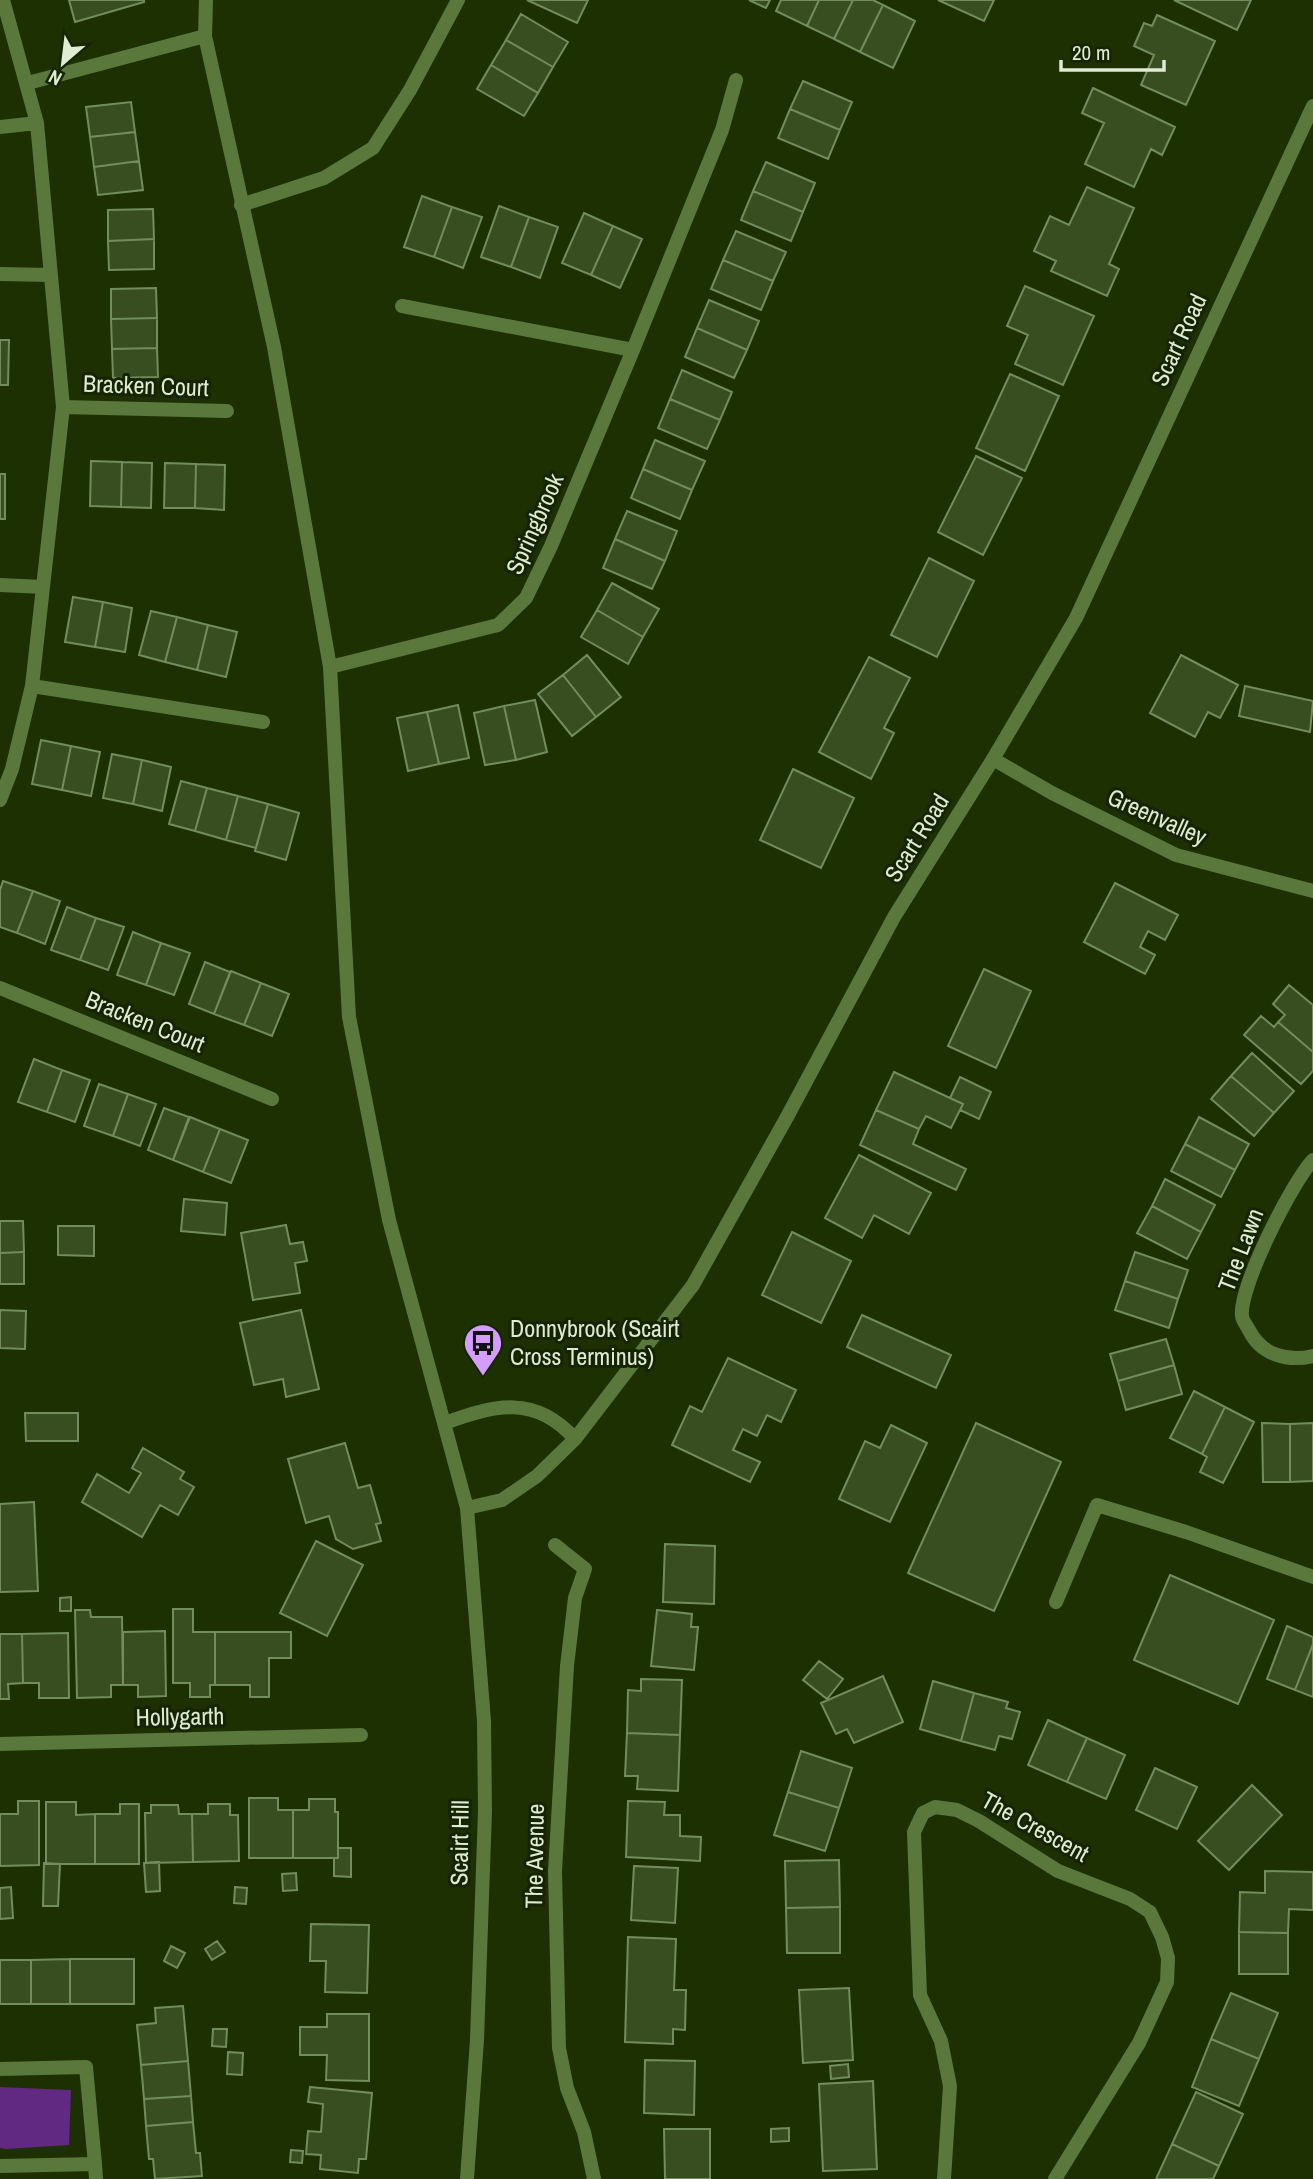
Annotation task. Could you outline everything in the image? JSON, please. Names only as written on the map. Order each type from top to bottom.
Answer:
[{"type":"street","name":"Bracken Court","points":[[0,800],[6,767],[32,686],[62,407],[37,123],[4,0]]},
{"type":"street","name":"Scairt Hill","points":[[206,0],[205,36],[274,347],[330,667],[349,1017],[389,1220],[467,1508],[484,1721],[485,1785],[477,2040],[467,2179]]},
{"type":"street","points":[[241,205],[324,178],[373,148],[410,90],[458,0]]},
{"type":"street","points":[[28,83],[205,36]]},
{"type":"street","name":"Springbrook","points":[[330,667],[498,625],[527,598],[633,350],[722,130],[736,80]]},
{"type":"street","name":"Scart Road","points":[[467,1508],[502,1500],[537,1476],[575,1439],[693,1285],[794,1105],[894,917],[993,759],[1076,618],[1313,106]]},
{"type":"street","points":[[0,127],[37,123]]},
{"type":"street","points":[[0,274],[51,275]]},
{"type":"street","points":[[402,306],[633,350]]},
{"type":"street","name":"Bracken Court","points":[[62,407],[227,411]]},
{"type":"street","points":[[0,585],[43,587]]},
{"type":"street","points":[[32,686],[263,722]]},
{"type":"street","name":"Greenvalley","points":[[993,759],[1052,793],[1176,855],[1313,891]]},
{"type":"street","name":"Bracken Court","points":[[0,988],[272,1099]]},
{"type":"street","name":"The Lawn","points":[[1313,1160],[1287,1196],[1248,1284],[1242,1316],[1254,1340],[1272,1354],[1297,1360],[1313,1356]]},
{"type":"street","points":[[445,1423],[475,1412],[513,1406],[544,1414],[564,1426],[575,1439]]},
{"type":"street","points":[[1056,1602],[1097,1505],[1185,1532],[1313,1577]]},
{"type":"street","name":"The Avenue","points":[[555,1545],[585,1569],[575,1598],[566,1666],[555,1871],[559,2048],[567,2088],[584,2132],[594,2179]]},
{"type":"street","name":"Hollygarth","points":[[0,1744],[361,1735]]},
{"type":"street","name":"The Crescent","points":[[944,2179],[950,2086],[941,2040],[920,1995],[914,1832],[923,1813],[935,1807],[957,1810],[1058,1871],[1130,1899],[1150,1912],[1162,1937],[1168,1958],[1167,1982],[1139,2043],[1055,2179]]},
{"type":"street","points":[[0,2069],[86,2067],[96,2179]]},
{"type":"street","points":[[0,2166],[95,2164]]},
{"type":"shaded area","points":[[0,2087],[71,2090],[69,2145],[0,2148]]},
{"type":"building","points":[[69,0],[144,0],[144,2],[75,22]]},
{"type":"building","points":[[527,0],[588,0],[577,23]]},
{"type":"building","points":[[749,0],[770,0],[766,8]]},
{"type":"building","points":[[781,0],[819,0],[807,26],[776,11]]},
{"type":"building","points":[[819,0],[853,0],[834,39],[807,26]]},
{"type":"building","points":[[853,0],[873,0],[883,5],[860,52],[834,39]]},
{"type":"building","points":[[938,0],[994,0],[984,21]]},
{"type":"building","points":[[1174,0],[1251,0],[1237,30]]},
{"type":"building","points":[[883,5],[915,21],[893,68],[860,52]]},
{"type":"building","points":[[521,14],[568,42],[553,67],[506,40]]},
{"type":"building","points":[[1157,15],[1215,41],[1186,105],[1141,85],[1154,55],[1134,46],[1144,23],[1152,26]]},
{"type":"building","points":[[506,40],[553,67],[538,93],[491,65]]},
{"type":"building","points":[[491,65],[538,93],[524,116],[477,89]]},
{"type":"building","points":[[803,81],[852,102],[840,130],[790,109]]},
{"type":"building","points":[[1093,88],[1175,127],[1162,155],[1151,149],[1134,187],[1085,164],[1104,123],[1082,113]]},
{"type":"building","points":[[131,102],[135,132],[90,137],[86,107]]},
{"type":"building","points":[[790,109],[840,130],[828,159],[778,138]]},
{"type":"building","points":[[135,132],[139,161],[94,167],[90,137]]},
{"type":"building","points":[[139,161],[143,190],[98,195],[94,167]]},
{"type":"building","points":[[766,162],[815,183],[803,212],[753,191]]},
{"type":"building","points":[[1087,187],[1134,208],[1109,264],[1119,269],[1107,296],[1051,271],[1056,261],[1034,251],[1050,216],[1069,225]]},
{"type":"building","points":[[753,191],[803,212],[791,241],[741,220]]},
{"type":"building","points":[[422,196],[452,207],[434,257],[404,247]]},
{"type":"building","points":[[499,206],[529,217],[511,267],[481,257]]},
{"type":"building","points":[[452,207],[482,217],[463,268],[434,257]]},
{"type":"building","points":[[153,209],[154,239],[108,241],[108,210]]},
{"type":"building","points":[[584,213],[613,226],[591,275],[562,263]]},
{"type":"building","points":[[529,217],[558,227],[540,278],[511,267]]},
{"type":"building","points":[[613,226],[642,239],[620,288],[591,275]]},
{"type":"building","points":[[736,231],[786,252],[773,281],[723,260]]},
{"type":"building","points":[[154,239],[154,269],[109,270],[108,241]]},
{"type":"building","points":[[723,260],[773,281],[761,310],[711,289]]},
{"type":"building","points":[[1025,286],[1094,316],[1063,385],[1015,364],[1028,335],[1007,326]]},
{"type":"building","points":[[156,288],[157,318],[111,319],[111,289]]},
{"type":"building","points":[[709,300],[759,321],[747,350],[697,328]]},
{"type":"building","points":[[157,318],[157,348],[112,349],[111,319]]},
{"type":"building","points":[[697,328],[747,350],[734,378],[685,357]]},
{"type":"building","points":[[0,340],[9,340],[8,385],[0,385]]},
{"type":"building","points":[[157,348],[158,377],[113,378],[112,349]]},
{"type":"building","points":[[682,370],[732,392],[720,420],[670,399]]},
{"type":"building","points":[[1010,374],[1059,396],[1025,471],[976,448]]},
{"type":"building","points":[[670,399],[720,420],[707,449],[658,428]]},
{"type":"building","points":[[655,440],[705,461],[692,490],[643,469]]},
{"type":"building","points":[[976,456],[1022,478],[983,555],[938,532]]},
{"type":"building","points":[[91,461],[122,462],[121,507],[90,506]]},
{"type":"building","points":[[122,462],[152,463],[151,508],[121,507]]},
{"type":"building","points":[[165,463],[196,464],[195,508],[164,508]]},
{"type":"building","points":[[196,464],[225,465],[224,510],[195,508]]},
{"type":"building","points":[[643,469],[692,490],[680,519],[631,498]]},
{"type":"building","points":[[0,474],[5,474],[5,519],[0,519]]},
{"type":"building","points":[[627,511],[677,531],[665,561],[615,539]]},
{"type":"building","points":[[615,539],[665,561],[652,589],[603,568]]},
{"type":"building","points":[[929,558],[974,581],[937,657],[891,635]]},
{"type":"building","points":[[612,583],[659,609],[643,637],[597,610]]},
{"type":"building","points":[[73,597],[103,602],[95,647],[65,642]]},
{"type":"building","points":[[103,602],[132,608],[125,652],[95,647]]},
{"type":"building","points":[[597,610],[643,637],[628,664],[581,637]]},
{"type":"building","points":[[151,611],[177,617],[165,662],[139,655]]},
{"type":"building","points":[[177,617],[208,625],[197,670],[165,662]]},
{"type":"building","points":[[208,625],[237,632],[226,677],[197,670]]},
{"type":"building","points":[[587,655],[621,697],[596,717],[563,675]]},
{"type":"building","points":[[1181,655],[1238,685],[1220,718],[1208,712],[1195,737],[1150,713]]},
{"type":"building","points":[[869,657],[910,678],[884,728],[894,733],[871,779],[819,752]]},
{"type":"building","points":[[563,675],[596,717],[572,736],[538,694]]},
{"type":"building","points":[[1245,686],[1313,701],[1310,732],[1239,716]]},
{"type":"building","points":[[535,700],[547,752],[516,760],[504,706]]},
{"type":"building","points":[[458,705],[469,758],[439,764],[427,712]]},
{"type":"building","points":[[504,706],[516,760],[485,765],[474,713]]},
{"type":"building","points":[[427,712],[439,764],[408,771],[397,718]]},
{"type":"building","points":[[41,740],[71,746],[62,790],[32,784]]},
{"type":"building","points":[[71,746],[100,752],[91,796],[62,790]]},
{"type":"building","points":[[112,754],[142,760],[133,804],[103,798]]},
{"type":"building","points":[[142,760],[171,767],[162,811],[133,804]]},
{"type":"building","points":[[793,769],[854,798],[821,868],[760,840]]},
{"type":"building","points":[[181,781],[207,788],[195,831],[169,824]]},
{"type":"building","points":[[207,788],[238,796],[226,840],[195,831]]},
{"type":"building","points":[[238,796],[268,804],[256,848],[226,840]]},
{"type":"building","points":[[268,804],[299,813],[286,860],[255,851]]},
{"type":"building","points":[[3,881],[33,891],[17,933],[0,927],[0,890]]},
{"type":"building","points":[[1115,883],[1178,915],[1165,940],[1148,931],[1140,947],[1155,955],[1145,974],[1084,942]]},
{"type":"building","points":[[33,891],[60,901],[45,944],[17,933]]},
{"type":"building","points":[[67,907],[96,918],[80,960],[51,950]]},
{"type":"building","points":[[96,918],[124,927],[108,970],[80,960]]},
{"type":"building","points":[[133,932],[161,943],[146,985],[117,975]]},
{"type":"building","points":[[161,943],[190,953],[174,995],[146,985]]},
{"type":"building","points":[[205,962],[230,972],[214,1014],[189,1004]]},
{"type":"building","points":[[984,969],[1031,991],[996,1068],[948,1046]]},
{"type":"building","points":[[231,971],[261,983],[244,1025],[214,1014]]},
{"type":"building","points":[[261,983],[289,994],[272,1036],[244,1025]]},
{"type":"building","points":[[1289,985],[1313,1005],[1313,1052],[1278,1022],[1285,1015],[1273,1004]]},
{"type":"building","points":[[1261,1016],[1274,1027],[1278,1022],[1313,1052],[1313,1071],[1301,1084],[1244,1035]]},
{"type":"building","points":[[1252,1053],[1294,1091],[1274,1113],[1231,1076]]},
{"type":"building","points":[[34,1059],[62,1070],[47,1112],[18,1102]]},
{"type":"building","points":[[62,1070],[90,1080],[75,1122],[47,1112]]},
{"type":"building","points":[[894,1072],[963,1104],[951,1128],[926,1116],[919,1129],[876,1110]]},
{"type":"building","points":[[1231,1076],[1274,1113],[1254,1136],[1211,1099]]},
{"type":"building","points":[[960,1077],[991,1092],[979,1119],[960,1110],[963,1104],[950,1098]]},
{"type":"building","points":[[99,1084],[128,1094],[113,1136],[84,1126]]},
{"type":"building","points":[[128,1094],[156,1104],[140,1146],[113,1136]]},
{"type":"building","points":[[164,1108],[189,1117],[173,1160],[148,1150]]},
{"type":"building","points":[[876,1110],[919,1129],[913,1144],[966,1169],[956,1190],[860,1145]]},
{"type":"building","points":[[190,1117],[220,1129],[203,1172],[173,1160]]},
{"type":"building","points":[[1199,1117],[1249,1144],[1235,1170],[1185,1144]]},
{"type":"building","points":[[220,1129],[248,1140],[231,1183],[203,1172]]},
{"type":"building","points":[[1185,1144],[1235,1170],[1221,1197],[1171,1171]]},
{"type":"building","points":[[859,1155],[931,1193],[909,1234],[874,1215],[862,1238],[825,1218]]},
{"type":"building","points":[[1165,1179],[1215,1205],[1201,1232],[1152,1206]]},
{"type":"building","points":[[184,1199],[227,1203],[225,1235],[181,1231]]},
{"type":"building","points":[[1152,1206],[1201,1232],[1187,1259],[1137,1233]]},
{"type":"building","points":[[0,1221],[23,1221],[24,1252],[0,1253]]},
{"type":"building","points":[[286,1225],[290,1244],[303,1242],[307,1261],[295,1263],[300,1293],[253,1300],[241,1233]]},
{"type":"building","points":[[58,1226],[94,1226],[94,1256],[58,1255]]},
{"type":"building","points":[[792,1232],[851,1261],[821,1323],[762,1295]]},
{"type":"building","points":[[24,1252],[24,1284],[0,1284],[0,1253]]},
{"type":"building","points":[[1135,1252],[1188,1270],[1178,1299],[1125,1281]]},
{"type":"building","points":[[1125,1281],[1178,1299],[1169,1328],[1115,1310]]},
{"type":"building","points":[[0,1310],[26,1311],[25,1349],[0,1348]]},
{"type":"building","points":[[301,1310],[319,1389],[286,1397],[283,1379],[254,1385],[240,1323]]},
{"type":"building","points":[[862,1315],[951,1355],[936,1388],[847,1347]]},
{"type":"building","points":[[1166,1339],[1174,1365],[1118,1381],[1110,1354]]},
{"type":"building","points":[[728,1358],[796,1390],[781,1422],[767,1415],[757,1436],[743,1429],[733,1450],[760,1462],[750,1482],[672,1445],[690,1406],[702,1412]]},
{"type":"building","points":[[1174,1365],[1182,1394],[1126,1410],[1118,1381]]},
{"type":"building","points":[[1194,1391],[1225,1407],[1202,1454],[1170,1438]]},
{"type":"building","points":[[1225,1407],[1254,1422],[1223,1483],[1200,1472],[1207,1457],[1202,1454]]},
{"type":"building","points":[[25,1413],[78,1413],[78,1441],[26,1441]]},
{"type":"building","points":[[976,1423],[1061,1462],[994,1611],[908,1573]]},
{"type":"building","points":[[1262,1423],[1290,1424],[1290,1482],[1263,1482]]},
{"type":"building","points":[[1313,1423],[1313,1481],[1290,1482],[1290,1424]]},
{"type":"building","points":[[891,1425],[927,1443],[890,1522],[839,1499],[865,1441],[880,1448]]},
{"type":"building","points":[[345,1443],[358,1488],[370,1485],[381,1523],[376,1524],[381,1541],[353,1549],[336,1539],[329,1516],[306,1523],[288,1459]]},
{"type":"building","points":[[143,1448],[184,1472],[180,1479],[194,1487],[178,1515],[160,1505],[142,1537],[82,1502],[97,1474],[129,1493],[141,1473],[132,1468]]},
{"type":"building","points":[[34,1502],[38,1591],[0,1592],[0,1504]]},
{"type":"building","points":[[316,1541],[363,1565],[327,1636],[280,1613]]},
{"type":"building","points":[[665,1544],[715,1546],[714,1604],[663,1602]]},
{"type":"building","points":[[1170,1575],[1274,1620],[1238,1704],[1134,1660]]},
{"type":"building","points":[[71,1597],[71,1611],[60,1611],[60,1598]]},
{"type":"building","points":[[173,1609],[193,1609],[193,1632],[215,1632],[215,1685],[210,1685],[210,1697],[190,1697],[190,1683],[173,1683]]},
{"type":"building","points":[[75,1610],[90,1610],[91,1617],[122,1617],[123,1685],[111,1685],[111,1697],[77,1698]]},
{"type":"building","points":[[657,1610],[692,1614],[691,1627],[698,1627],[694,1670],[651,1666]]},
{"type":"building","points":[[1287,1626],[1313,1637],[1313,1644],[1295,1690],[1267,1679]]},
{"type":"building","points":[[165,1631],[166,1696],[138,1697],[138,1685],[123,1685],[123,1632]]},
{"type":"building","points":[[215,1632],[291,1632],[291,1658],[269,1658],[269,1697],[250,1697],[250,1685],[215,1685]]},
{"type":"building","points":[[68,1633],[69,1698],[39,1698],[39,1683],[23,1683],[22,1634]]},
{"type":"building","points":[[0,1634],[22,1634],[23,1683],[8,1684],[9,1699],[0,1699]]},
{"type":"building","points":[[1313,1644],[1313,1697],[1295,1690]]},
{"type":"building","points":[[819,1661],[843,1679],[827,1699],[803,1680]]},
{"type":"building","points":[[883,1676],[903,1722],[854,1743],[847,1729],[836,1734],[821,1703]]},
{"type":"building","points":[[641,1679],[682,1680],[680,1735],[627,1733],[628,1690],[641,1691]]},
{"type":"building","points":[[933,1681],[974,1693],[961,1741],[920,1729]]},
{"type":"building","points":[[974,1693],[1008,1702],[1006,1708],[1020,1712],[1012,1739],[999,1736],[995,1750],[961,1741]]},
{"type":"building","points":[[1048,1720],[1087,1738],[1067,1782],[1028,1765]]},
{"type":"building","points":[[627,1733],[680,1735],[678,1791],[637,1789],[638,1776],[625,1776]]},
{"type":"building","points":[[1087,1738],[1125,1755],[1106,1799],[1067,1782]]},
{"type":"building","points":[[801,1751],[852,1768],[839,1808],[788,1792]]},
{"type":"building","points":[[1155,1768],[1197,1787],[1177,1829],[1136,1810]]},
{"type":"building","points":[[1252,1785],[1282,1815],[1229,1870],[1198,1841]]},
{"type":"building","points":[[788,1792],[839,1808],[825,1851],[774,1835]]},
{"type":"building","points":[[249,1798],[278,1798],[278,1810],[293,1810],[293,1858],[249,1858]]},
{"type":"building","points":[[309,1799],[335,1799],[335,1812],[338,1812],[338,1858],[293,1858],[293,1810],[309,1810]]},
{"type":"building","points":[[18,1801],[39,1801],[39,1865],[0,1866],[0,1814],[18,1814]]},
{"type":"building","points":[[628,1801],[665,1802],[664,1815],[680,1815],[680,1836],[701,1837],[700,1861],[626,1857]]},
{"type":"building","points":[[46,1802],[76,1802],[76,1815],[95,1814],[95,1864],[46,1864]]},
{"type":"building","points":[[120,1804],[139,1804],[139,1864],[95,1864],[95,1814],[120,1814]]},
{"type":"building","points":[[208,1804],[230,1804],[230,1815],[238,1815],[239,1861],[193,1862],[192,1814],[208,1814]]},
{"type":"building","points":[[151,1805],[178,1805],[179,1814],[192,1814],[193,1862],[146,1863],[145,1813],[151,1813]]},
{"type":"building","points":[[338,1848],[351,1848],[351,1877],[334,1876],[334,1858],[338,1858]]},
{"type":"building","points":[[839,1860],[840,1907],[786,1908],[785,1861]]},
{"type":"building","points":[[159,1862],[160,1891],[146,1892],[144,1863]]},
{"type":"building","points":[[44,1863],[60,1864],[58,1906],[43,1906]]},
{"type":"building","points":[[634,1866],[678,1868],[675,1923],[631,1920]]},
{"type":"building","points":[[1265,1871],[1313,1872],[1313,1910],[1289,1909],[1288,1933],[1239,1932],[1240,1892],[1265,1893]]},
{"type":"building","points":[[296,1873],[297,1890],[283,1891],[282,1874]]},
{"type":"building","points":[[11,1887],[13,1918],[0,1919],[0,1888]]},
{"type":"building","points":[[235,1887],[247,1888],[246,1904],[234,1903]]},
{"type":"building","points":[[840,1907],[840,1953],[787,1953],[786,1908]]},
{"type":"building","points":[[311,1924],[369,1925],[367,1993],[325,1992],[326,1961],[310,1961]]},
{"type":"building","points":[[1239,1932],[1288,1933],[1288,1974],[1239,1974]]},
{"type":"building","points":[[628,1937],[676,1939],[674,1990],[686,1990],[685,2030],[673,2029],[673,2044],[625,2042]]},
{"type":"building","points":[[217,1941],[225,1952],[212,1960],[205,1949]]},
{"type":"building","points":[[171,1946],[185,1953],[177,1968],[164,1961]]},
{"type":"building","points":[[70,1959],[70,2004],[31,2004],[31,1960]]},
{"type":"building","points":[[70,1959],[134,1959],[134,2004],[70,2004]]},
{"type":"building","points":[[0,1960],[31,1960],[31,2004],[0,2004]]},
{"type":"building","points":[[849,1988],[853,2060],[803,2063],[799,1990]]},
{"type":"building","points":[[1231,1993],[1278,2013],[1259,2059],[1211,2039]]},
{"type":"building","points":[[183,2006],[188,2061],[141,2065],[137,2025],[156,2023],[155,2008]]},
{"type":"building","points":[[327,2014],[369,2014],[369,2081],[326,2080],[327,2055],[300,2055],[300,2027],[327,2027]]},
{"type":"building","points":[[213,2029],[227,2029],[226,2047],[212,2046]]},
{"type":"building","points":[[1211,2039],[1259,2059],[1239,2106],[1192,2087]]},
{"type":"building","points":[[228,2052],[243,2053],[242,2075],[227,2074]]},
{"type":"building","points":[[645,2060],[695,2061],[694,2115],[644,2113]]},
{"type":"building","points":[[188,2061],[191,2096],[144,2099],[141,2065]]},
{"type":"building","points":[[848,2064],[849,2077],[831,2079],[830,2066]]},
{"type":"building","points":[[873,2081],[877,2169],[823,2171],[819,2084]]},
{"type":"building","points":[[310,2087],[372,2093],[366,2159],[359,2159],[358,2173],[320,2169],[321,2155],[306,2154],[308,2131],[321,2132],[323,2104],[308,2102]]},
{"type":"building","points":[[1196,2092],[1243,2114],[1219,2166],[1172,2144]]},
{"type":"building","points":[[191,2096],[193,2122],[146,2126],[144,2099]]},
{"type":"building","points":[[193,2122],[196,2153],[200,2153],[202,2176],[155,2179],[153,2159],[149,2159],[146,2126]]},
{"type":"building","points":[[789,2128],[789,2141],[771,2142],[771,2129]]},
{"type":"building","points":[[664,2129],[710,2129],[710,2179],[665,2179]]},
{"type":"building","points":[[1172,2144],[1219,2166],[1213,2179],[1156,2179]]},
{"type":"building","points":[[291,2150],[303,2151],[302,2163],[290,2162]]},
{"type":"place","name":"Donnybrook (Scairt Cross Terminus)","points":[[483,1377]]}]
